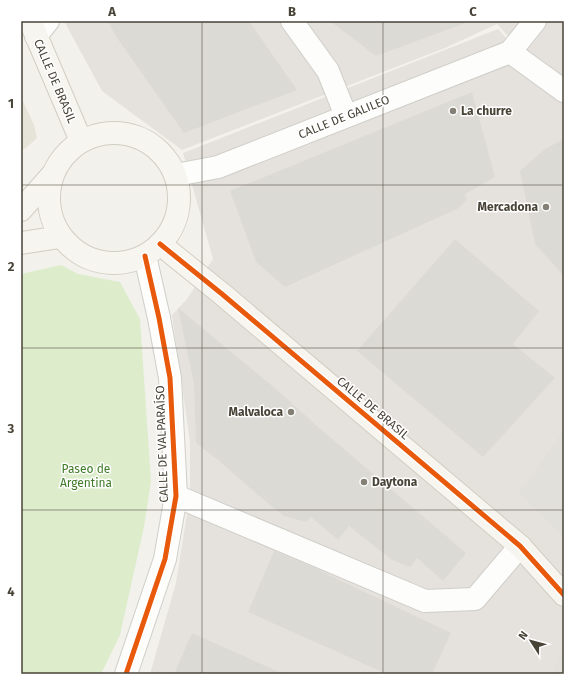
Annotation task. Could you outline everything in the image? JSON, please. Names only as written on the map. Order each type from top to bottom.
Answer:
[{"type":"street","points":[[292,21],[328,71],[346,116]]},
{"type":"street","name":"CALLE DE GALILEO","points":[[176,175],[218,167],[510,52],[535,21]]},
{"type":"street","name":"CALLE DE BRASIL","points":[[38,26],[81,141]]},
{"type":"street","points":[[510,52],[564,91]]},
{"type":"street","points":[[21,210],[52,174],[59,161],[69,150],[81,141],[98,134],[117,132],[136,136],[153,145],[167,158],[176,175],[180,193],[178,212],[172,229],[153,250],[127,263],[108,264],[90,260],[73,250],[60,237],[51,217],[48,195],[52,174]]},
{"type":"street","points":[[21,243],[60,237]]},
{"type":"street","name":"CALLE DE BRASIL","points":[[153,250],[222,294],[520,546],[564,595]]},
{"type":"street","name":"CALLE DE VALPARAÍSO","points":[[126,674],[166,559],[176,496],[170,378],[159,318],[153,250]]},
{"type":"street","name":"CALLE DE VALPARAÍSO","points":[[176,496],[425,601],[475,599],[520,546]]},
{"type":"shaded area","points":[[64,21],[564,21],[564,98],[497,24],[445,48],[182,150],[102,91]]},
{"type":"shaded area","points":[[498,29],[564,102],[564,674],[150,674],[176,583],[190,495],[190,442],[172,315],[187,299],[213,259],[183,153]]},
{"type":"shaded area","points":[[21,97],[34,125],[37,138],[26,148],[21,150]]},
{"type":"shaded area","points":[[564,430],[564,537],[519,493]]},
{"type":"shaded area","points":[[561,654],[564,658],[564,674],[551,674]]},
{"type":"green space","name":"Paseo de Argentina","points":[[61,265],[78,274],[120,282],[140,319],[151,481],[144,527],[120,635],[101,674],[21,674],[21,274]]},
{"type":"building","points":[[108,21],[249,21],[297,90],[184,133],[115,35]]},
{"type":"building","points":[[330,21],[464,21],[465,23],[376,56]]},
{"type":"building","points":[[472,92],[495,177],[465,194],[467,199],[459,208],[285,287],[256,262],[230,191]]},
{"type":"building","name":"Mercadona","points":[[564,139],[564,276],[535,244],[520,171],[545,149]]},
{"type":"building","points":[[455,239],[539,311],[513,344],[555,378],[483,457],[357,351]]},
{"type":"building","points":[[178,308],[276,389],[317,426],[466,553],[443,581],[417,558],[410,567],[392,560],[349,526],[338,540],[311,517],[306,522],[284,516],[196,443],[194,384]]},
{"type":"building","points":[[274,551],[312,567],[451,633],[432,674],[387,674],[248,612]]},
{"type":"building","points":[[192,633],[284,674],[174,674]]},
{"type":"cycle path","points":[[160,244],[222,294],[520,546],[564,595]]},
{"type":"cycle path","points":[[126,674],[165,559],[176,496],[170,378],[159,318],[145,256]]},
{"type":"place","name":"La churre","points":[[453,111]]},
{"type":"place","name":"Mercadona","points":[[546,207]]},
{"type":"place","name":"Malvaloca","points":[[291,412]]},
{"type":"place","name":"Daytona","points":[[364,482]]}]
